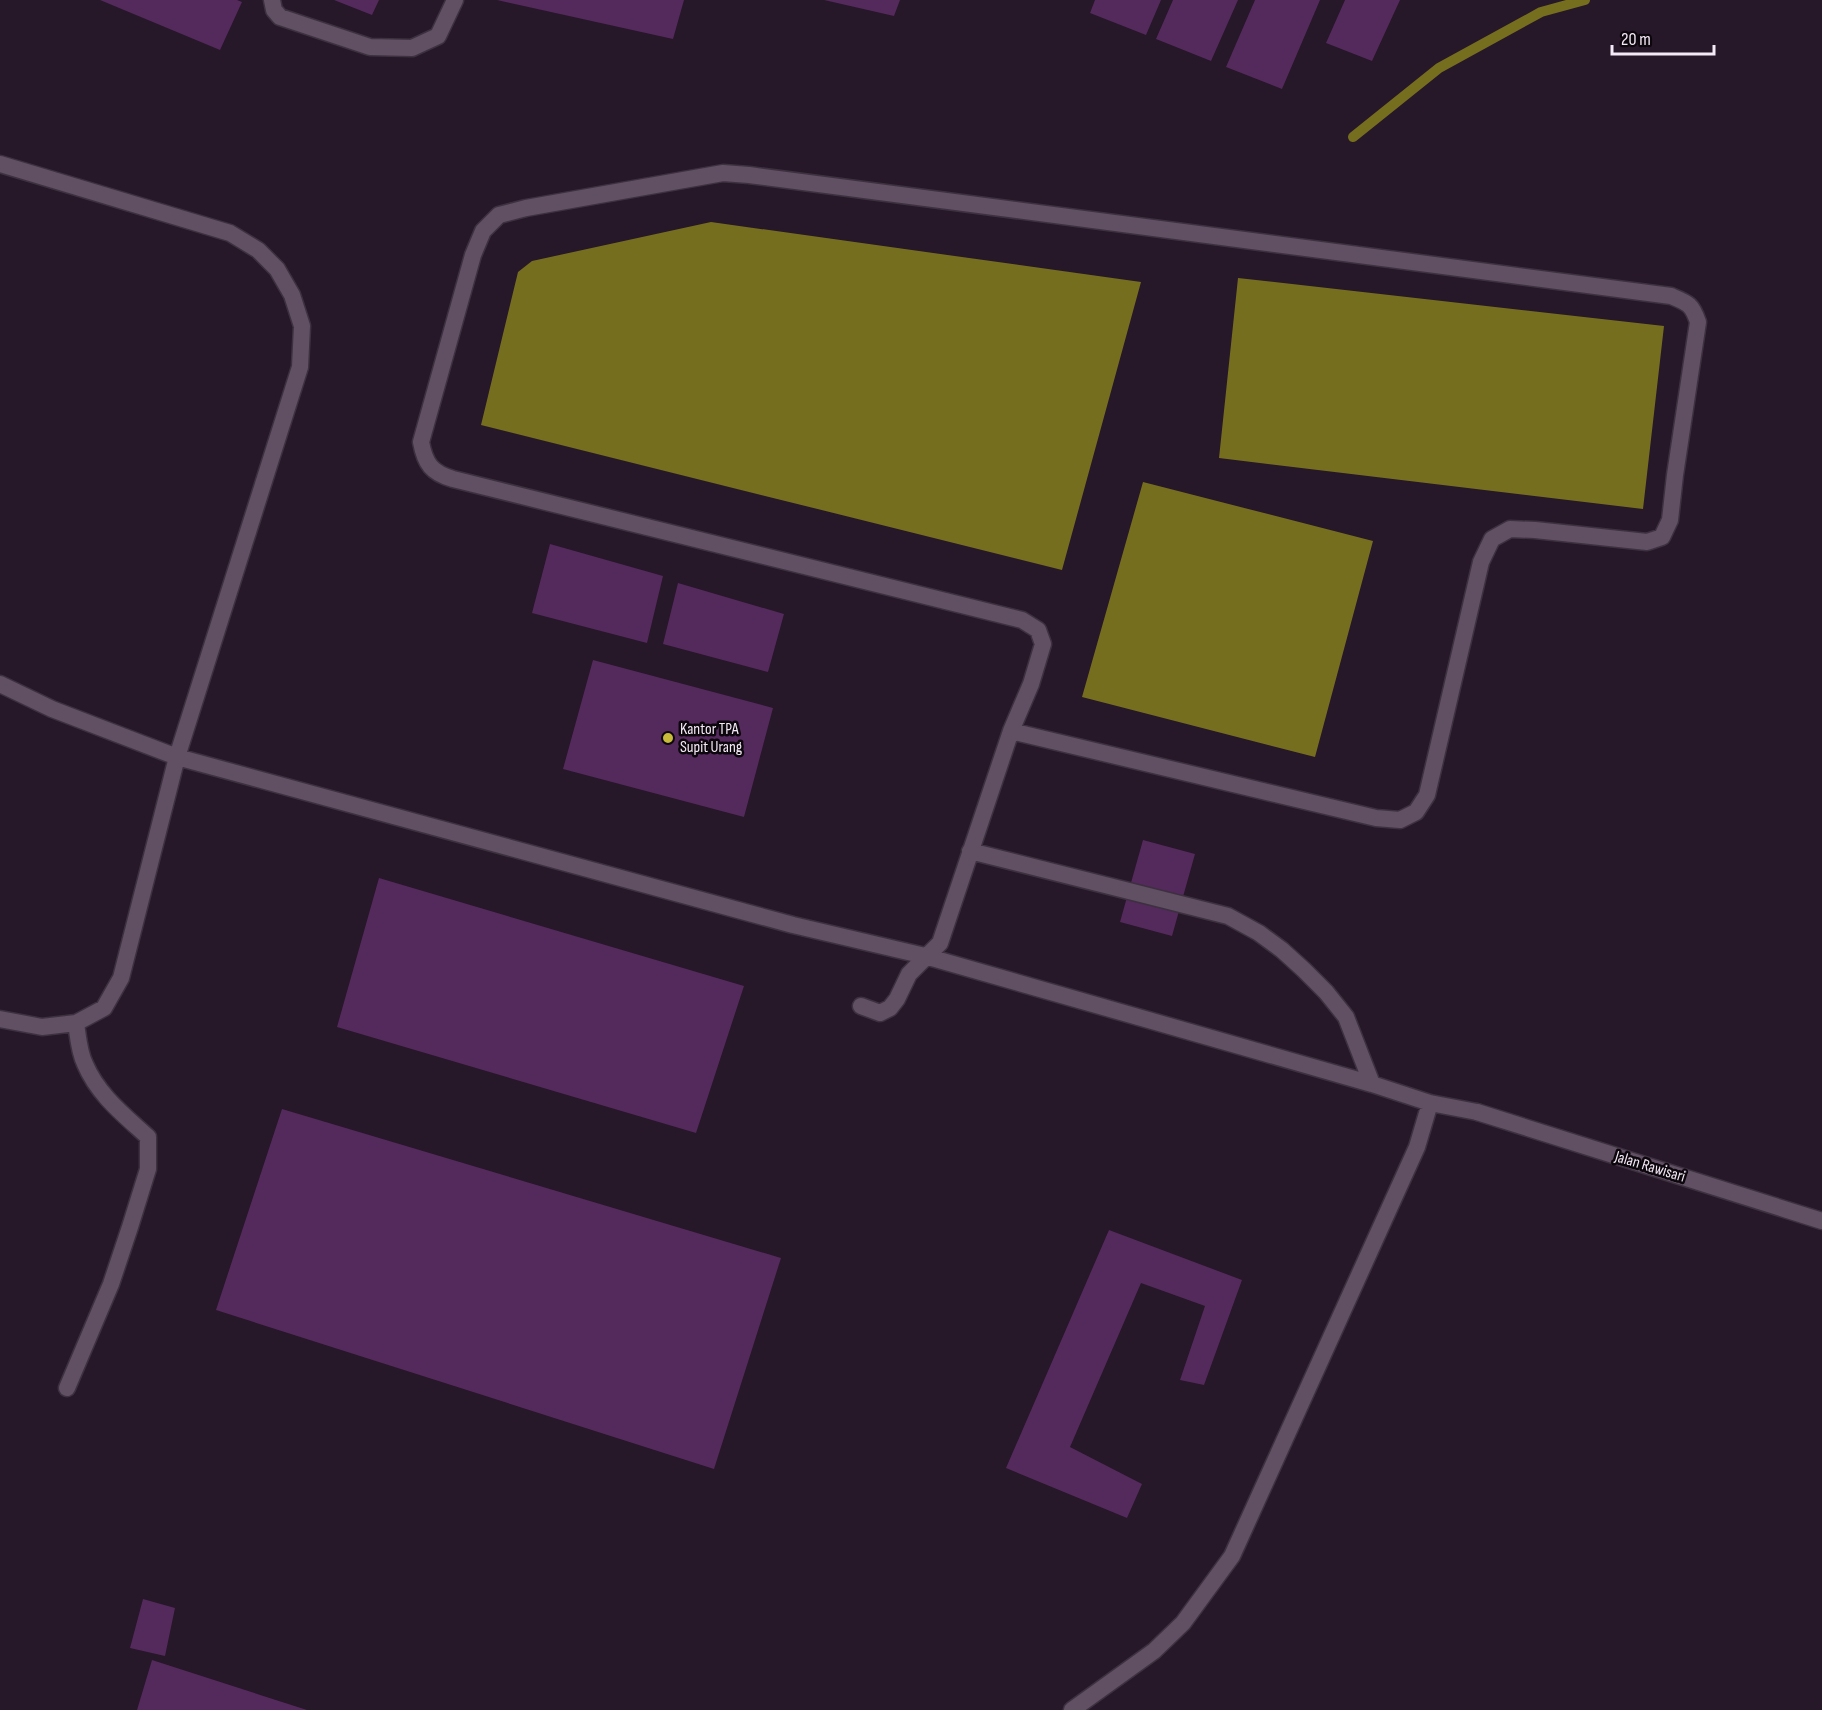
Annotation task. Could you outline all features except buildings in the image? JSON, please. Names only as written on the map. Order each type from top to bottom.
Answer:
[{"type":"street","points":[[272,0],[274,10],[280,17],[370,47],[412,48],[438,36],[455,0]]},
{"type":"street","points":[[0,164],[230,233],[258,250],[277,269],[292,295],[302,326],[300,367],[177,757],[121,978],[104,1008],[76,1023],[42,1027],[0,1019]]},
{"type":"street","points":[[861,1006],[880,1013],[890,1008],[909,974],[940,943],[1011,731],[1031,684],[1043,644],[1038,630],[1022,620],[443,476],[429,467],[421,442],[473,255],[483,231],[499,215],[526,208],[723,173],[749,174],[1671,296],[1694,309],[1698,322],[1670,520],[1662,537],[1647,542],[1510,529],[1492,539],[1481,562],[1427,795],[1416,812],[1400,820],[1376,818],[1011,731]]},
{"type":"street","name":"Jalan Rawisari","points":[[0,684],[52,709],[177,757],[793,925],[925,956],[1372,1084],[1430,1103],[1477,1112],[1822,1221]]},
{"type":"street","points":[[970,851],[1228,916],[1259,933],[1304,970],[1346,1017],[1372,1084]]},
{"type":"street","points":[[67,1388],[111,1284],[148,1169],[148,1137],[96,1086],[84,1062],[76,1023]]},
{"type":"street","points":[[1072,1710],[1154,1651],[1183,1623],[1232,1556],[1417,1147],[1430,1103]]},
{"type":"shaded area","points":[[711,222],[1141,282],[1062,570],[481,425],[518,272],[532,261]]},
{"type":"shaded area","points":[[1238,278],[1664,326],[1643,509],[1219,458]]},
{"type":"shaded area","points":[[1143,482],[1373,541],[1315,757],[1082,697]]},
{"type":"waterway","points":[[1353,137],[1439,68],[1541,12],[1585,0]]},
{"type":"place","name":"Kantor TPA Supit Urang","points":[[668,738]]}]
